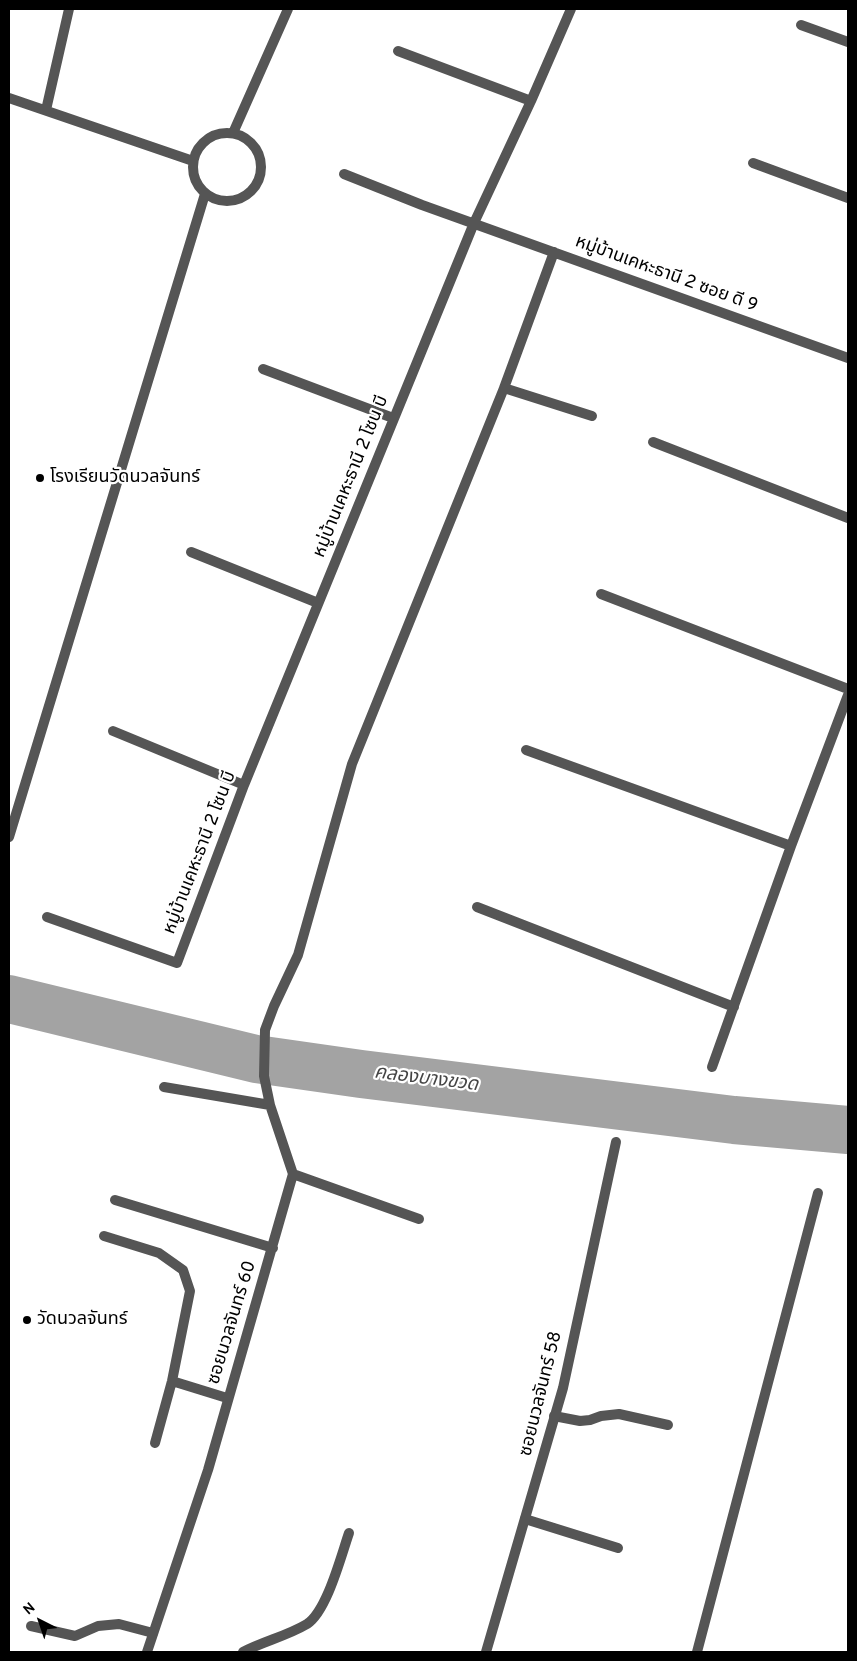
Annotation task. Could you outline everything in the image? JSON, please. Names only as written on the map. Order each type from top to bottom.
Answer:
[{"type":"street","points":[[46,110],[69,9]]},
{"type":"street","points":[[233,133],[288,9]]},
{"type":"street","name":"หมู่บ้านเคหะธานี 2 โซน บี","points":[[46,917],[177,964],[244,785],[393,418],[474,223],[531,102],[571,9]]},
{"type":"street","points":[[801,25],[848,42]]},
{"type":"street","points":[[398,50],[531,102]]},
{"type":"street","points":[[9,98],[193,161]]},
{"type":"street","points":[[222,133],[233,133],[245,137],[254,146],[260,157],[262,169],[258,182],[251,192],[241,199],[228,202],[216,200],[205,194],[197,185],[193,173],[193,161],[203,142],[212,136],[222,133]]},
{"type":"street","points":[[753,163],[848,198]]},
{"type":"street","name":"หมู่บ้านเคหะธานี 2 ซอย ดี 9","points":[[344,174],[848,358]]},
{"type":"street","points":[[9,837],[205,194]]},
{"type":"street","points":[[419,1219],[293,1174],[270,1105],[264,1076],[265,1030],[298,954],[352,764],[504,388],[554,252]]},
{"type":"street","points":[[263,369],[393,418]]},
{"type":"street","points":[[504,388],[592,416]]},
{"type":"street","points":[[653,442],[848,518]]},
{"type":"street","points":[[191,552],[318,603]]},
{"type":"street","points":[[601,594],[848,689]]},
{"type":"street","points":[[712,1067],[848,694]]},
{"type":"street","points":[[112,731],[244,785]]},
{"type":"street","points":[[526,750],[791,846]]},
{"type":"street","points":[[477,907],[734,1007]]},
{"type":"street","points":[[164,1087],[270,1105]]},
{"type":"street","name":"ซอยนวลจันทร์ 58","points":[[486,1652],[562,1388],[616,1142]]},
{"type":"street","name":"ซอยนวลจันทร์ 60","points":[[147,1652],[208,1470],[227,1398],[273,1248],[293,1174]]},
{"type":"street","points":[[697,1652],[818,1193]]},
{"type":"street","points":[[114,1200],[273,1248]]},
{"type":"street","points":[[104,1236],[159,1253],[183,1270],[190,1291],[172,1381],[155,1443]]},
{"type":"street","points":[[172,1381],[227,1398]]},
{"type":"street","points":[[554,1416],[580,1421],[619,1414],[668,1425]]},
{"type":"street","points":[[525,1520],[618,1548]]},
{"type":"street","points":[[243,1652],[309,1623],[322,1608],[349,1533]]},
{"type":"street","points":[[31,1626],[75,1636],[98,1626],[119,1624],[153,1633]]},
{"type":"waterway","name":"คลองบางขวด","points":[[9,999],[256,1059],[361,1074],[734,1120],[848,1130]]},
{"type":"place","name":"โรงเรียนวัดนวลจันทร์","points":[[40,478]]},
{"type":"place","name":"วัดนวลจันทร์","points":[[27,1320]]}]
